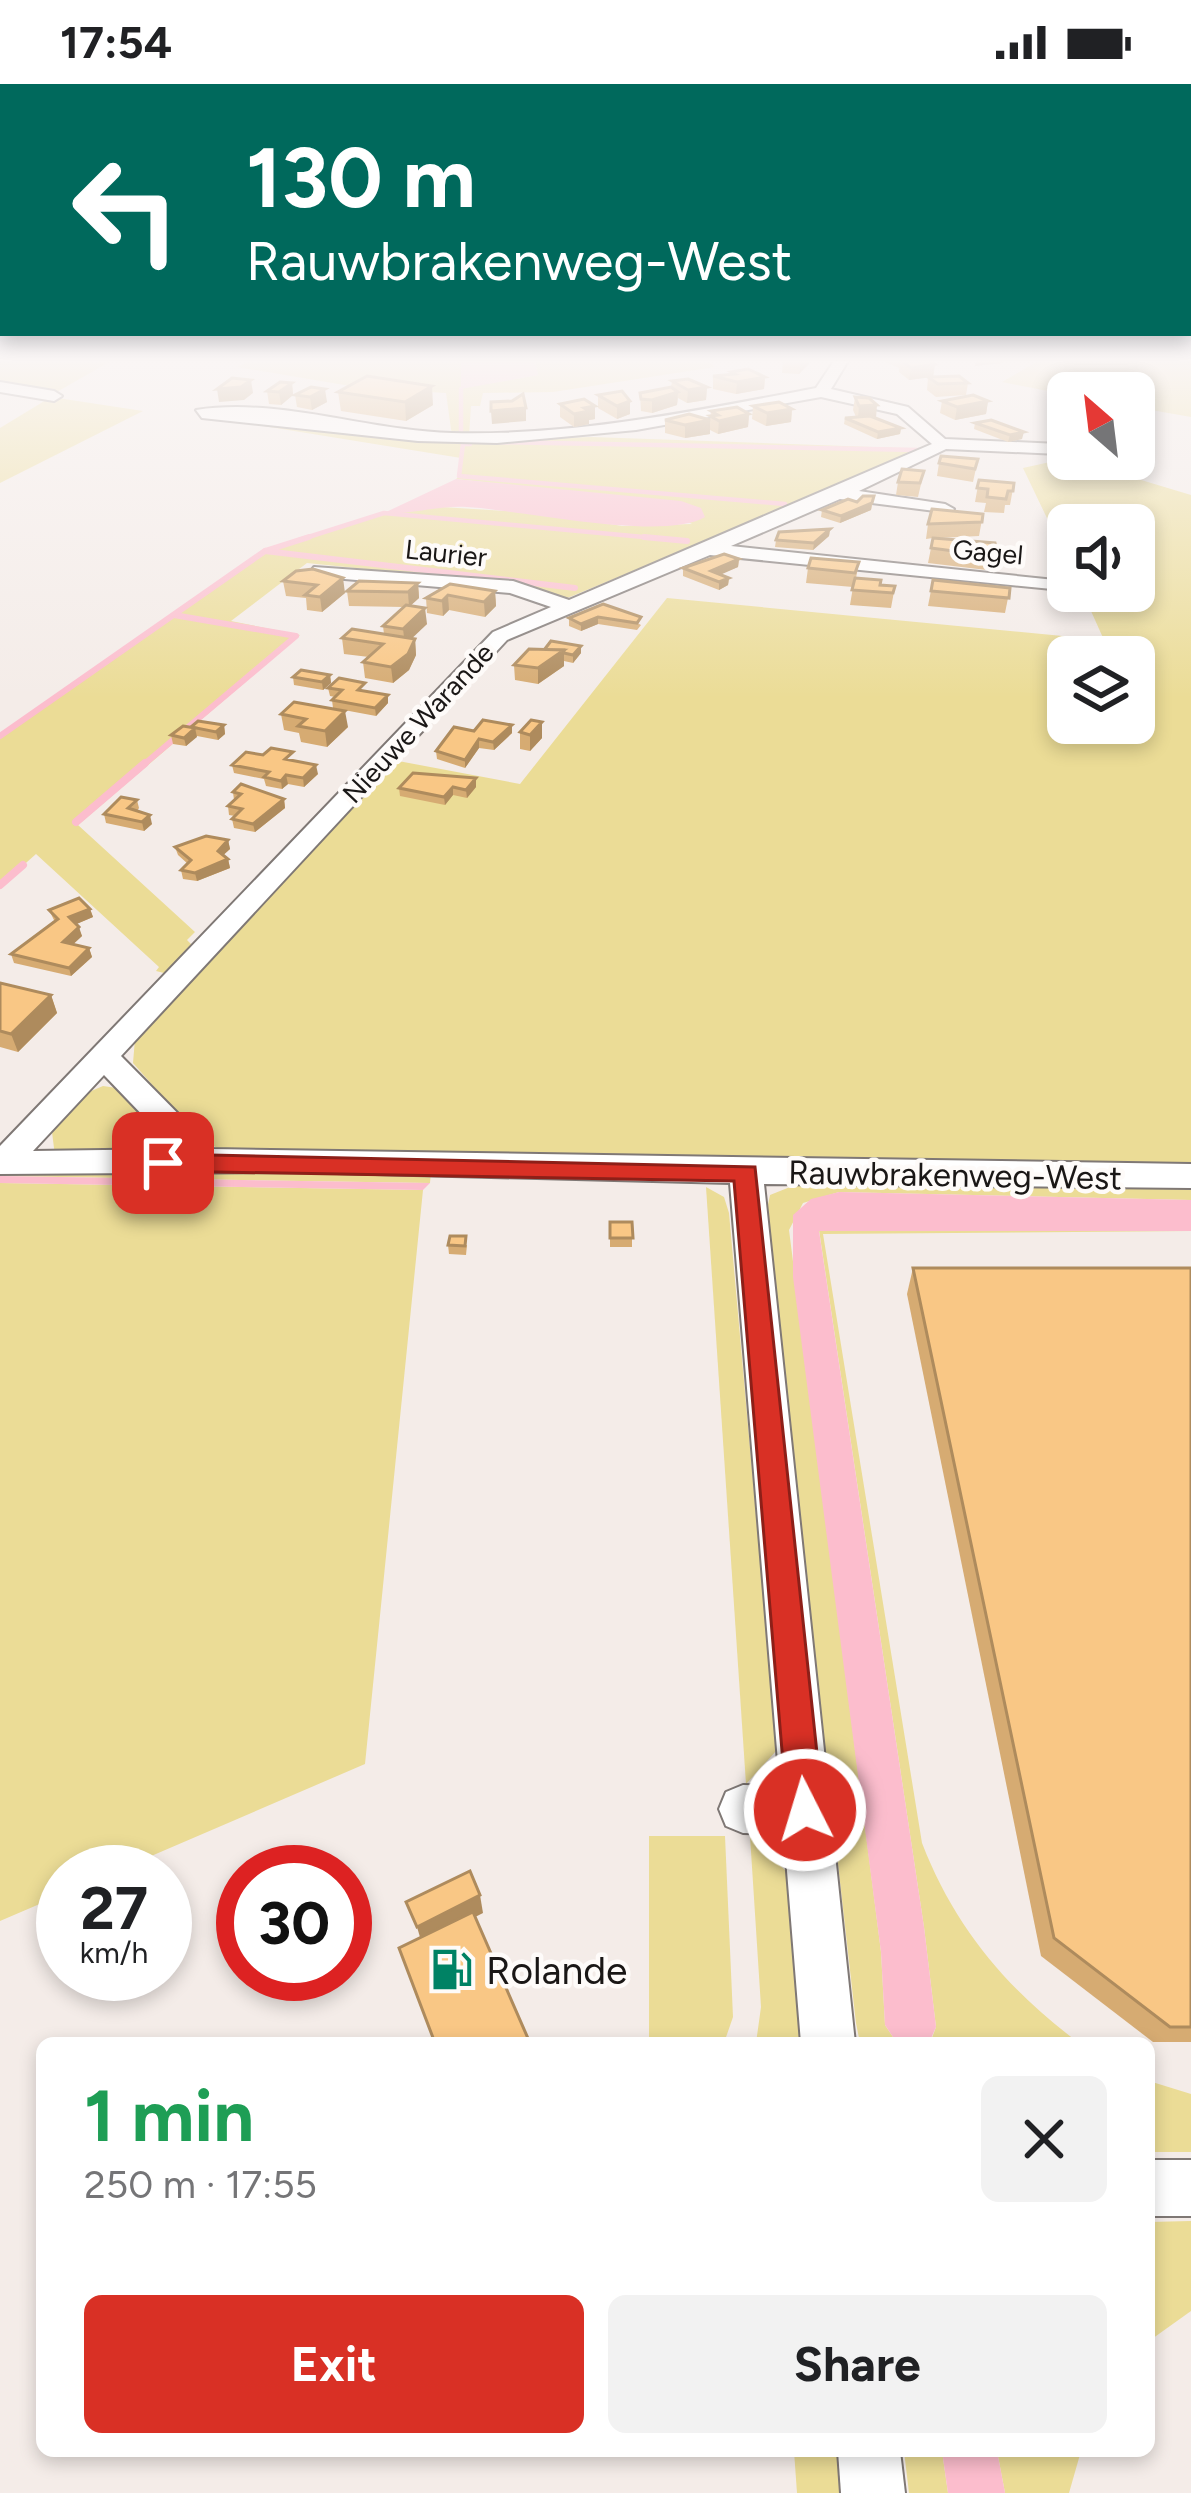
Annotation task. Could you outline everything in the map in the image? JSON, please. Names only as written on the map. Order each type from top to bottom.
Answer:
[{"type":"street","name":"Nieuwe Warande","points":[[2,1162],[500,636],[564,605],[885,473]]},
{"type":"street","points":[[837,493],[945,509]]},
{"type":"street","name":"Gagel","points":[[701,548],[1047,585]]},
{"type":"street","name":"Laurier","points":[[321,571],[340,568],[513,586],[564,605]]},
{"type":"street","points":[[103,1056],[208,1163]]},
{"type":"street","name":"Rauwbrakenweg-West","points":[[2,1162],[1019,1180],[1191,1177]]},
{"type":"street","points":[[746,1173],[826,2037]]},
{"type":"street","points":[[742,1810],[805,1810]]},
{"type":"street","points":[[1155,2188],[1191,2188]]},
{"type":"street","points":[[869,2457],[873,2493]]},
{"type":"shaded area","points":[[0,473],[19,473],[0,483]]},
{"type":"shaded area","points":[[870,473],[565,599],[520,585],[307,563],[231,621],[300,635],[78,825],[195,932],[187,940],[194,947],[168,974],[156,971],[159,967],[36,854],[0,886],[0,738],[277,545],[384,513],[442,507],[551,514],[622,526],[692,524],[644,500],[456,479],[461,475]]},
{"type":"shaded area","points":[[1026,473],[1047,473],[1047,480],[1141,480],[1191,495],[1191,1174],[234,1157],[199,1138],[133,1063],[135,1039],[393,760],[520,784],[667,598],[1062,636],[1047,636],[1047,744],[1155,744],[1155,636],[1102,636],[1091,612],[1155,612],[1155,504],[1047,504],[1047,518]]},
{"type":"shaded area","points":[[456,479],[681,501],[701,508],[705,517],[685,524],[625,526],[467,507],[384,513]]},
{"type":"shaded area","points":[[103,1086],[117,1088],[172,1151],[55,1156],[52,1132],[89,1092]]},
{"type":"shaded area","points":[[0,1168],[431,1172],[430,1183],[0,1176]]},
{"type":"shaded area","points":[[0,1176],[430,1183],[423,1190],[0,1183]]},
{"type":"shaded area","points":[[805,1181],[1191,1187],[1191,1200],[839,1192],[803,1203],[789,1230],[881,1952],[885,2025],[893,2037],[859,2037],[856,2023],[765,1219],[770,1195]]},
{"type":"shaded area","points":[[0,1183],[423,1190],[365,1764],[177,1845],[36,1845],[36,1906],[0,1921]]},
{"type":"shaded area","points":[[706,1187],[724,1197],[729,1213],[777,1750],[746,1784]]},
{"type":"shaded area","points":[[839,1192],[1191,1200],[1191,1231],[819,1231],[924,1927],[936,2027],[932,2037],[893,2037],[885,2025],[881,1952],[793,1277],[793,1215],[811,1199]]},
{"type":"shaded area","points":[[819,1230],[1191,1231],[823,1234],[922,1843],[950,1903],[986,1955],[1072,2037],[932,2037],[936,2027]]},
{"type":"shaded area","points":[[649,1836],[725,1836],[733,2017],[726,2037],[649,2037]]},
{"type":"shaded area","points":[[750,1836],[787,1872],[802,2037],[757,2037],[761,2007]]},
{"type":"shaded area","points":[[1155,2083],[1191,2094],[1191,2152],[1155,2152]]},
{"type":"shaded area","points":[[1191,2221],[1191,2311],[1155,2337],[1155,2222]]},
{"type":"shaded area","points":[[794,2457],[840,2457],[843,2493],[797,2493]]},
{"type":"shaded area","points":[[905,2457],[943,2457],[948,2493],[909,2493]]},
{"type":"shaded area","points":[[943,2457],[998,2457],[1005,2493],[948,2493]]},
{"type":"shaded area","points":[[998,2457],[1079,2457],[1069,2493],[1005,2493]]},
{"type":"building","points":[[901,473],[923,473],[920,483],[898,482]]},
{"type":"building","points":[[979,480],[1014,483],[1013,491],[1008,491],[1006,499],[987,497],[988,489],[977,488]]},
{"type":"building","points":[[863,496],[874,496],[872,503],[841,516],[822,510],[848,499],[857,502]]},
{"type":"building","points":[[932,509],[983,514],[982,522],[928,524]]},
{"type":"building","points":[[830,529],[814,543],[776,540],[779,532]]},
{"type":"building","points":[[933,538],[995,543],[998,557],[931,548]]},
{"type":"building","points":[[724,554],[739,559],[711,571],[729,578],[719,582],[683,568]]},
{"type":"building","points":[[811,558],[859,562],[855,573],[808,568]]},
{"type":"building","points":[[313,569],[343,578],[320,597],[305,595],[317,585],[283,581],[296,571]]},
{"type":"building","points":[[855,578],[881,580],[880,585],[895,586],[893,593],[852,590]]},
{"type":"building","points":[[933,580],[1010,588],[1009,598],[931,591]]},
{"type":"building","points":[[359,581],[418,583],[408,592],[347,591]]},
{"type":"building","points":[[450,584],[495,591],[484,602],[448,595],[442,601],[426,598]]},
{"type":"building","points":[[603,604],[641,617],[637,623],[598,617],[581,624],[569,618]]},
{"type":"building","points":[[406,605],[425,608],[403,629],[383,626]]},
{"type":"building","points":[[352,629],[415,639],[408,654],[391,667],[363,662],[383,644],[342,638]]},
{"type":"building","points":[[551,641],[581,646],[573,655],[544,650]]},
{"type":"building","points":[[529,649],[564,650],[538,668],[514,665]]},
{"type":"building","points":[[301,670],[330,675],[322,682],[293,677]]},
{"type":"building","points":[[339,678],[365,683],[358,690],[388,695],[375,708],[332,700],[342,690],[328,688]]},
{"type":"building","points":[[294,702],[345,711],[325,731],[298,726],[306,719],[281,714]]},
{"type":"building","points":[[483,720],[512,725],[493,742],[479,739],[465,760],[436,751],[454,727],[474,731]]},
{"type":"building","points":[[531,720],[542,722],[530,735],[520,732]]},
{"type":"building","points":[[198,721],[224,725],[216,732],[191,727]]},
{"type":"building","points":[[183,726],[195,728],[184,738],[171,735]]},
{"type":"building","points":[[271,748],[293,752],[285,759],[316,765],[303,778],[286,775],[281,781],[264,777],[269,772],[232,765],[246,752],[263,755]]},
{"type":"building","points":[[413,773],[476,778],[466,790],[453,787],[444,797],[399,788]]},
{"type":"building","points":[[241,784],[284,799],[253,824],[232,819],[242,809],[228,806],[241,794],[233,792]]},
{"type":"building","points":[[121,797],[137,800],[128,808],[150,815],[142,822],[104,814]]},
{"type":"building","points":[[206,836],[228,840],[218,851],[228,859],[195,873],[181,870],[191,860],[175,847]]},
{"type":"building","points":[[79,898],[90,909],[69,917],[79,927],[63,942],[89,948],[69,968],[11,954],[58,919],[49,910]]},
{"type":"building","points":[[0,983],[51,995],[11,1034],[0,1031]]},
{"type":"building","points":[[610,1222],[632,1222],[633,1238],[610,1238]]},
{"type":"building","points":[[450,1236],[466,1236],[465,1246],[448,1245]]},
{"type":"building","points":[[913,1268],[1191,1268],[1191,2027],[1170,2027],[1054,1938]]},
{"type":"building","points":[[470,1871],[480,1895],[417,1927],[406,1902]]},
{"type":"building","name":"Rolande","points":[[473,1912],[527,2037],[433,2037],[399,1948]]},
{"type":"waterway","points":[[459,473],[785,504]]},
{"type":"waterway","points":[[299,540],[384,513],[676,540]]},
{"type":"waterway","points":[[265,551],[309,537]]},
{"type":"waterway","points":[[644,537],[687,541]]},
{"type":"waterway","points":[[0,736],[265,551]]},
{"type":"waterway","points":[[265,551],[575,588]]},
{"type":"waterway","points":[[142,766],[296,636],[174,615]]},
{"type":"waterway","points":[[76,822],[145,763]]},
{"type":"waterway","points":[[0,885],[23,865]]},
{"type":"place","name":"Rolande","points":[[452,1970]]},
{"type":"route","points":[[163,1163],[746,1173],[805,1810]]}]
